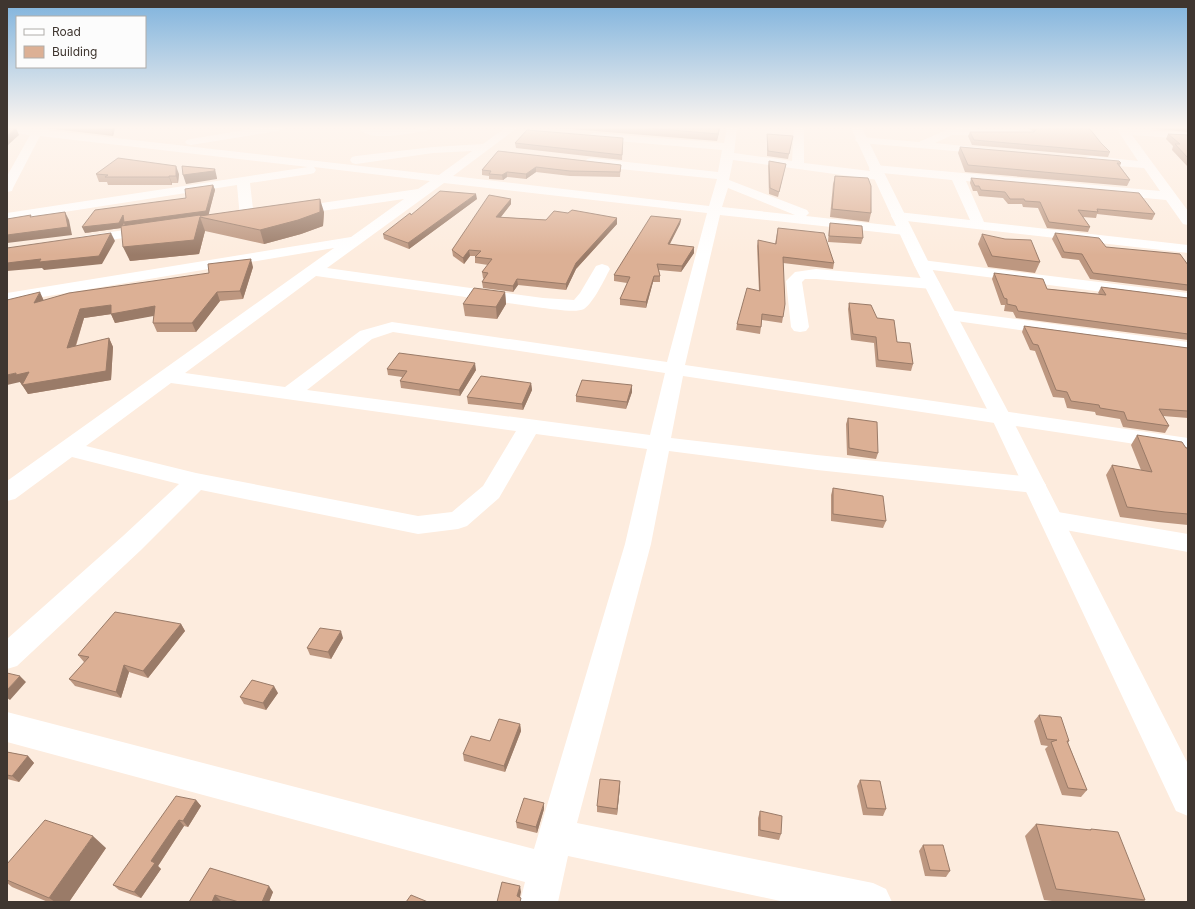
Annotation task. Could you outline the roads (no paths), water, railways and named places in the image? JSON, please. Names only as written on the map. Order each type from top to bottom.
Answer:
[{"type":"street","points":[[7,188],[15,170]]},
{"type":"street","points":[[7,217],[300,170]]},
{"type":"street","points":[[378,170],[714,211],[827,223],[979,225],[1188,249]]},
{"type":"street","points":[[7,493],[169,377],[354,241],[454,170]]},
{"type":"street","points":[[539,902],[546,870],[638,544],[675,370],[724,170]]},
{"type":"street","points":[[746,170],[827,223]]},
{"type":"street","points":[[848,170],[957,176],[1172,199],[1188,204]]},
{"type":"street","points":[[1151,170],[1188,221]]},
{"type":"street","points":[[877,173],[932,284],[1001,417],[1188,799]]},
{"type":"street","points":[[957,176],[979,225]]},
{"type":"street","points":[[242,180],[247,218]]},
{"type":"street","points":[[277,213],[422,192]]},
{"type":"street","points":[[231,220],[262,215]]},
{"type":"street","points":[[69,242],[162,229]]},
{"type":"street","points":[[7,298],[354,241]]},
{"type":"street","points":[[922,264],[1188,298]]},
{"type":"street","points":[[314,271],[544,303],[578,305],[587,295],[602,269]]},
{"type":"street","points":[[800,327],[794,281],[801,275],[816,274],[932,284]]},
{"type":"street","points":[[948,315],[1188,348]]},
{"type":"street","points":[[289,394],[366,335],[392,327],[1188,445]]},
{"type":"street","points":[[169,377],[660,444],[902,473],[1034,485]]},
{"type":"street","points":[[70,448],[196,481],[418,525],[458,520],[491,492],[529,427]]},
{"type":"street","points":[[7,656],[132,543],[196,481]]},
{"type":"street","points":[[1052,520],[1188,543]]},
{"type":"street","points":[[7,728],[546,870]]},
{"type":"street","points":[[556,836],[873,902]]}]
